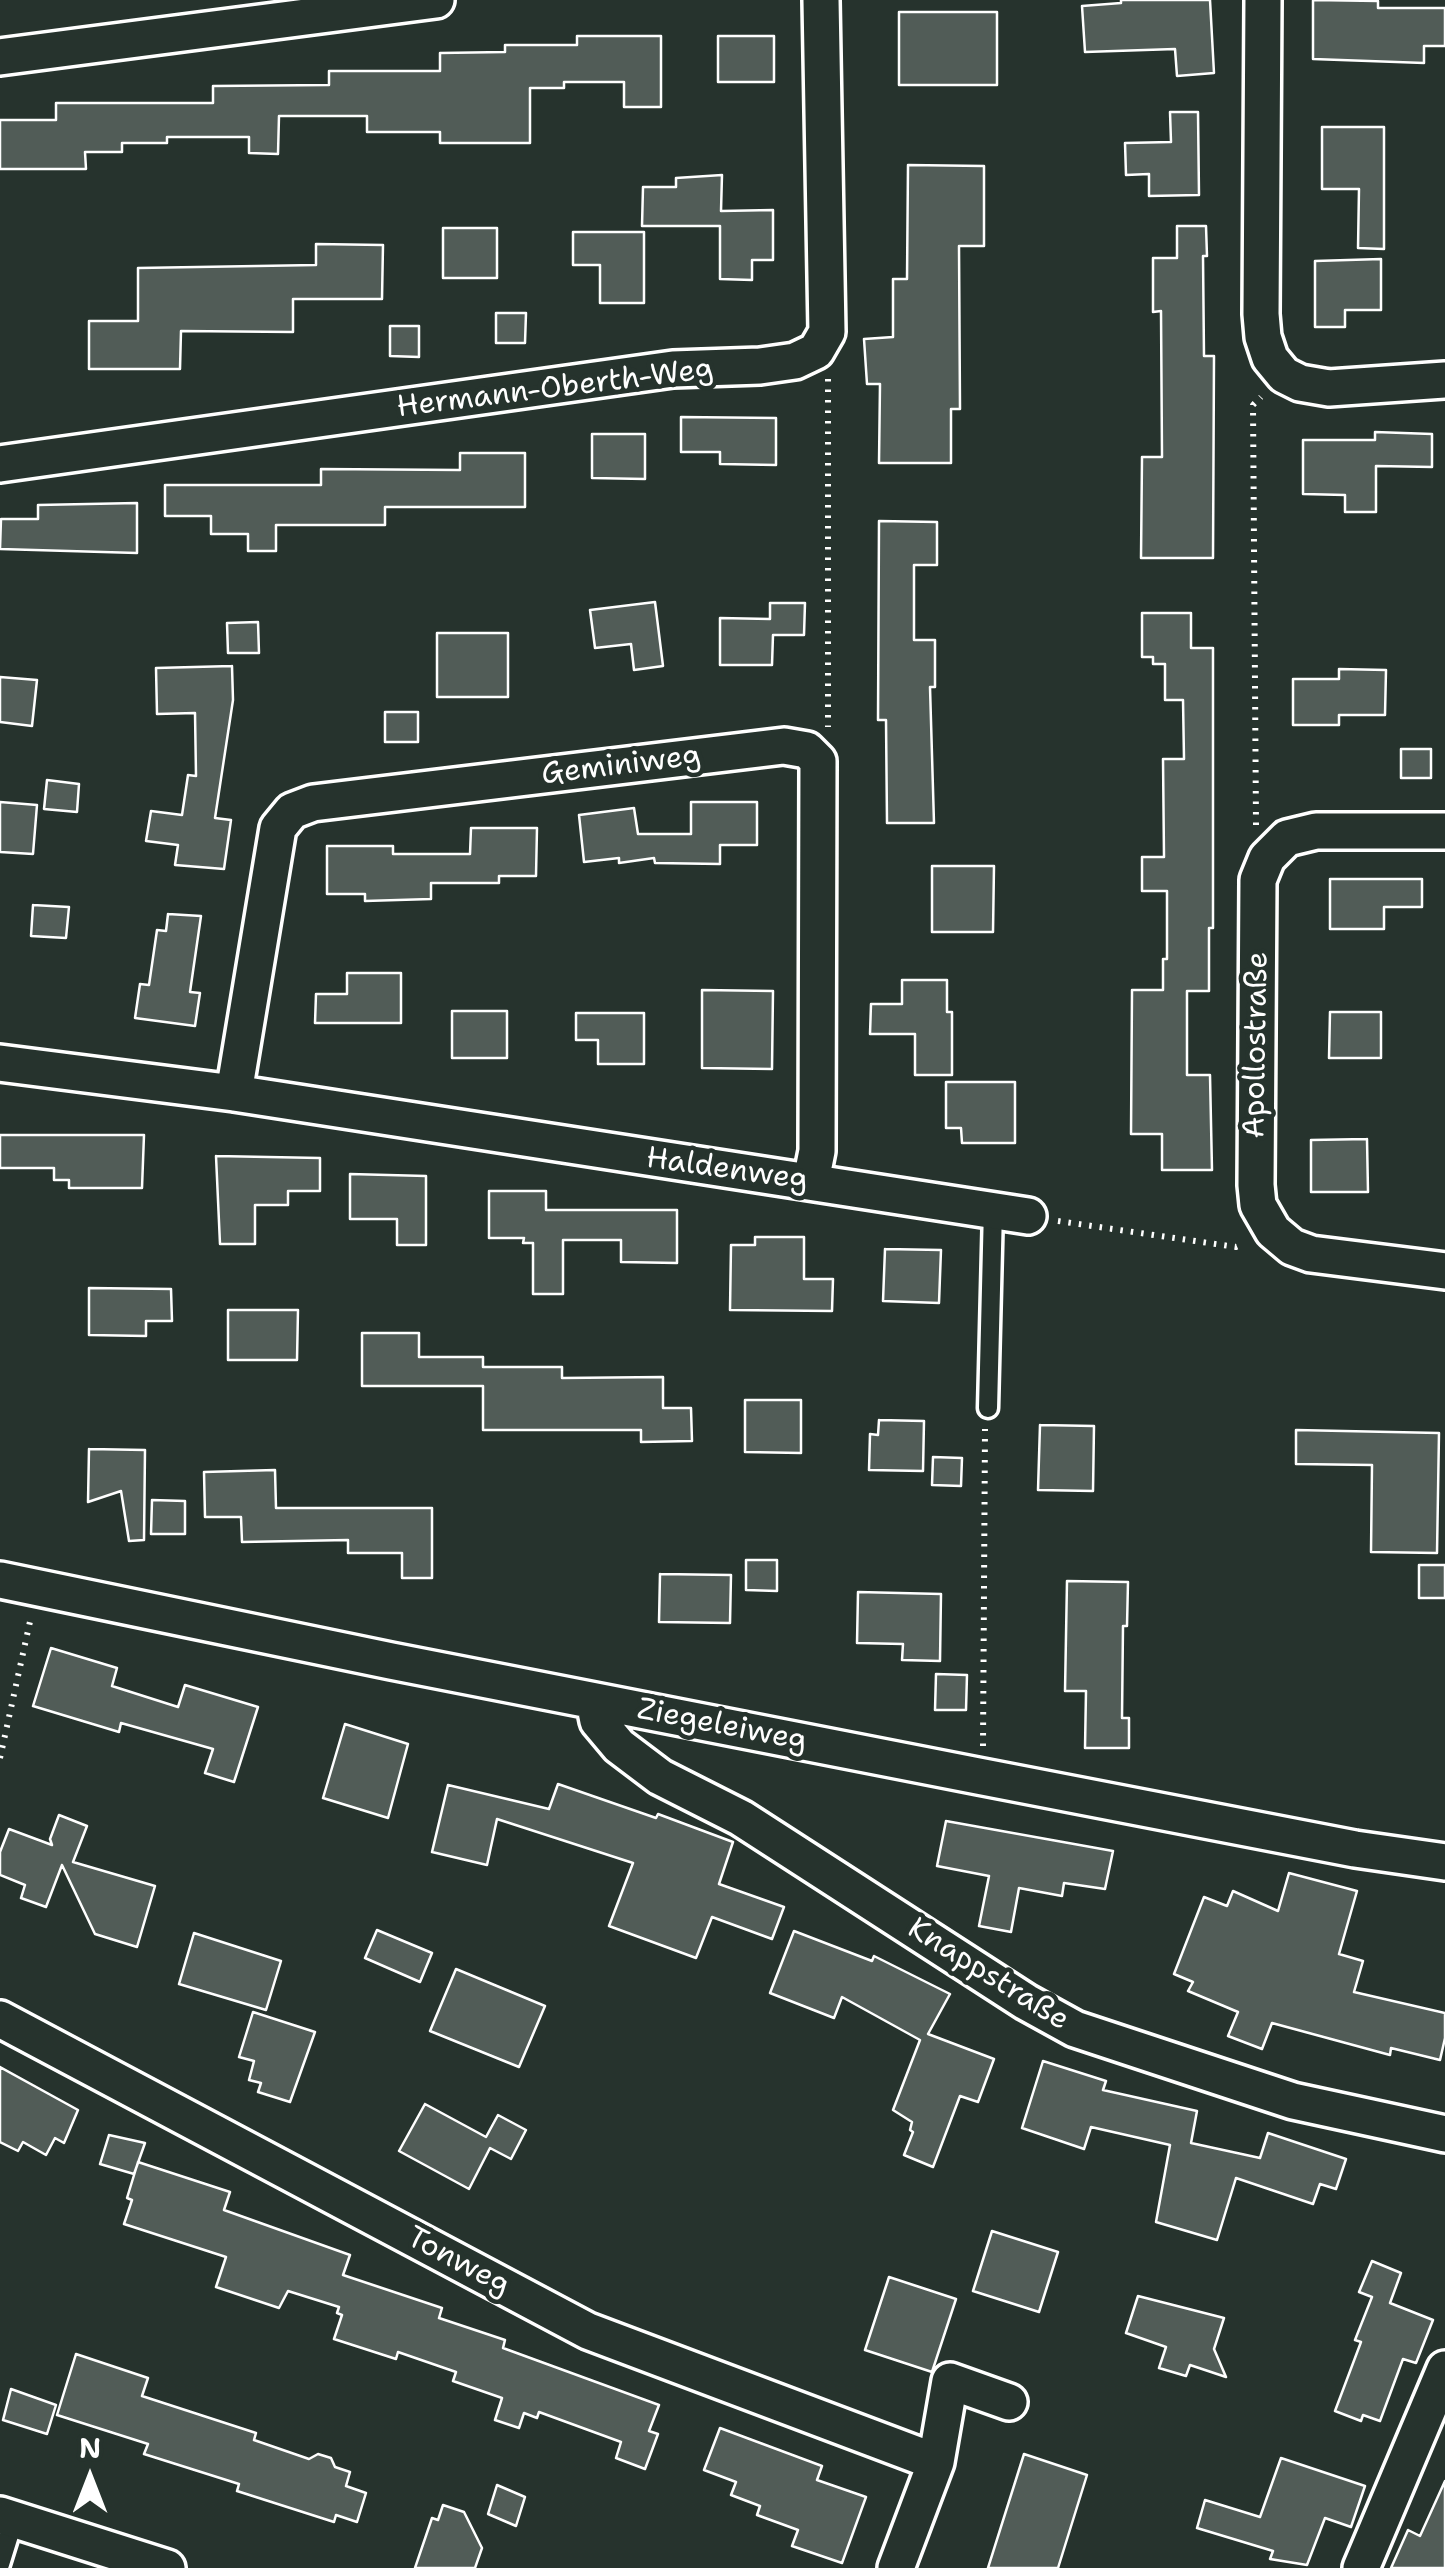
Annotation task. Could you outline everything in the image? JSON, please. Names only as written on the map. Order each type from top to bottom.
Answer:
[{"type":"street","points":[[0,57],[236,13],[436,0]]},
{"type":"street","points":[[822,0],[828,332]]},
{"type":"street","points":[[1263,0],[1261,314],[1270,358],[1284,375],[1300,383],[1329,388],[1445,380]]},
{"type":"street","name":"Hermann-Oberth-Weg","points":[[0,464],[674,369],[778,364],[816,351],[828,332]]},
{"type":"street","name":"Geminiweg","points":[[234,1094],[278,828],[292,811],[313,804],[784,746],[807,750],[818,760]]},
{"type":"street","points":[[811,1182],[817,1151],[818,760]]},
{"type":"street","points":[[1268,858],[1287,838],[1316,830],[1445,830]]},
{"type":"street","name":"Apollostraße","points":[[1268,858],[1258,880],[1256,1185],[1258,1204],[1273,1231]]},
{"type":"street","name":"Haldenweg","points":[[0,1063],[234,1094],[1028,1216]]},
{"type":"street","points":[[1273,1231],[1292,1248],[1311,1254],[1445,1271]]},
{"type":"street","name":"Ziegeleiweg","points":[[0,1580],[978,1776],[1354,1849],[1445,1862]]},
{"type":"street","name":"Knappstraße","points":[[594,1700],[598,1721],[619,1746],[660,1777],[741,1818],[1074,2030],[1293,2101],[1445,2134]]},
{"type":"street","name":"Tonweg","points":[[0,2020],[588,2331],[936,2462]]},
{"type":"street","points":[[1361,2568],[1445,2369]]},
{"type":"street","points":[[896,2568],[936,2462],[950,2381],[1009,2402]]},
{"type":"street","points":[[7,2517],[167,2568]]},
{"type":"lane","points":[[988,1408],[992,1208]]},
{"type":"lane","points":[[0,2564],[7,2517]]},
{"type":"path","points":[[818,760],[828,742],[828,332]]},
{"type":"path","points":[[1268,858],[1254,818],[1252,404],[1284,375]]},
{"type":"path","points":[[1028,1216],[1236,1247],[1273,1231]]},
{"type":"path","points":[[978,1776],[983,1744],[988,1408]]},
{"type":"path","points":[[0,1758],[37,1587]]},
{"type":"building","points":[[1121,0],[1210,0],[1214,73],[1177,76],[1175,49],[1085,52],[1082,6]]},
{"type":"building","points":[[1313,0],[1378,1],[1378,8],[1445,8],[1445,46],[1424,46],[1424,63],[1313,59]]},
{"type":"building","points":[[899,12],[997,12],[997,85],[899,85]]},
{"type":"building","points":[[577,36],[661,36],[661,107],[624,107],[624,82],[564,82],[564,88],[530,88],[530,143],[440,143],[440,132],[367,132],[367,116],[279,116],[278,154],[249,153],[249,137],[167,137],[167,143],[122,143],[122,152],[85,152],[86,169],[0,169],[0,120],[56,120],[56,103],[213,103],[213,86],[329,85],[329,71],[440,71],[440,53],[505,52],[505,45],[577,45]]},
{"type":"building","points":[[718,36],[774,36],[774,82],[718,82]]},
{"type":"building","points":[[1170,112],[1198,112],[1199,195],[1149,196],[1149,174],[1126,175],[1125,143],[1171,142]]},
{"type":"building","points":[[1322,127],[1384,127],[1384,249],[1358,248],[1359,189],[1322,189]]},
{"type":"building","points":[[908,165],[984,166],[984,246],[959,246],[960,409],[951,409],[951,463],[879,463],[880,384],[867,384],[864,339],[893,337],[893,279],[907,279]]},
{"type":"building","points":[[722,175],[721,211],[773,210],[773,260],[752,260],[752,280],[720,279],[720,226],[642,226],[643,187],[676,187],[676,178]]},
{"type":"building","points":[[1177,226],[1206,226],[1204,356],[1214,356],[1213,558],[1141,558],[1142,457],[1162,457],[1161,311],[1153,312],[1153,258],[1177,258]]},
{"type":"building","points":[[443,228],[497,228],[497,278],[443,278]]},
{"type":"building","points":[[573,232],[644,232],[644,303],[600,303],[600,265],[573,265]]},
{"type":"building","points":[[316,244],[383,245],[382,299],[293,299],[293,332],[181,331],[180,369],[89,369],[89,321],[138,321],[138,268],[316,265]]},
{"type":"building","points":[[1381,259],[1381,310],[1345,310],[1345,327],[1315,327],[1315,261]]},
{"type":"building","points":[[496,313],[526,313],[525,343],[496,343]]},
{"type":"building","points":[[390,326],[419,326],[419,357],[390,356]]},
{"type":"building","points":[[681,417],[776,418],[776,465],[720,464],[720,452],[681,452]]},
{"type":"building","points":[[1375,432],[1432,434],[1432,467],[1376,466],[1376,512],[1345,512],[1345,495],[1303,494],[1303,440],[1375,440]]},
{"type":"building","points":[[592,434],[645,434],[645,479],[592,478]]},
{"type":"building","points":[[460,453],[525,453],[525,507],[385,507],[385,525],[276,525],[276,551],[248,551],[248,534],[211,534],[211,516],[165,516],[165,485],[321,485],[321,469],[460,470]]},
{"type":"building","points":[[137,503],[137,553],[0,549],[1,519],[38,519],[38,505]]},
{"type":"building","points":[[879,521],[937,522],[937,565],[914,565],[914,640],[935,640],[935,687],[930,687],[934,823],[887,823],[886,720],[878,720]]},
{"type":"building","points":[[655,602],[663,666],[634,670],[631,644],[595,648],[590,610]]},
{"type":"building","points":[[770,603],[805,603],[804,635],[773,635],[772,665],[720,665],[720,618],[770,619]]},
{"type":"building","points":[[1142,613],[1191,613],[1191,648],[1213,648],[1213,928],[1209,928],[1209,991],[1187,991],[1187,1075],[1210,1075],[1212,1170],[1162,1170],[1162,1134],[1131,1134],[1132,990],[1163,990],[1163,959],[1167,959],[1167,891],[1142,891],[1142,857],[1164,857],[1163,759],[1184,759],[1183,700],[1165,700],[1165,664],[1153,664],[1153,657],[1142,657]]},
{"type":"building","points":[[258,622],[259,653],[228,653],[227,623]]},
{"type":"building","points":[[437,633],[508,633],[508,697],[437,697]]},
{"type":"building","points":[[232,666],[233,700],[215,818],[231,820],[224,869],[175,865],[178,845],[146,841],[151,811],[182,815],[188,775],[196,776],[195,713],[157,714],[156,668]]},
{"type":"building","points":[[1339,669],[1386,670],[1385,715],[1339,715],[1339,725],[1293,725],[1293,679],[1339,679]]},
{"type":"building","points":[[0,677],[37,680],[32,726],[0,722]]},
{"type":"building","points":[[385,712],[418,712],[418,742],[385,742]]},
{"type":"building","points":[[1401,749],[1431,749],[1431,778],[1401,778]]},
{"type":"building","points":[[47,780],[79,784],[77,812],[44,809]]},
{"type":"building","points":[[0,802],[37,805],[33,854],[0,852]]},
{"type":"building","points":[[691,802],[757,802],[757,845],[720,845],[720,864],[655,863],[654,858],[584,862],[579,815],[634,808],[638,834],[691,834]]},
{"type":"building","points":[[471,828],[537,828],[536,876],[499,876],[499,883],[431,883],[431,899],[365,901],[365,894],[327,894],[327,846],[393,846],[393,854],[470,854]]},
{"type":"building","points":[[932,866],[994,866],[993,932],[932,932]]},
{"type":"building","points":[[1330,879],[1422,879],[1422,907],[1384,907],[1384,929],[1330,929]]},
{"type":"building","points":[[33,905],[69,907],[66,938],[31,936]]},
{"type":"building","points":[[168,914],[201,916],[190,992],[200,993],[195,1026],[135,1018],[140,984],[149,985],[157,930],[166,931]]},
{"type":"building","points":[[347,973],[401,973],[401,1023],[315,1023],[316,994],[347,994]]},
{"type":"building","points":[[902,980],[947,980],[947,1012],[952,1012],[952,1075],[915,1075],[915,1034],[870,1034],[871,1004],[902,1004]]},
{"type":"building","points":[[702,990],[773,991],[772,1069],[702,1068]]},
{"type":"building","points":[[452,1011],[507,1011],[507,1058],[452,1058]]},
{"type":"building","points":[[1330,1012],[1381,1012],[1381,1058],[1329,1058]]},
{"type":"building","points":[[576,1013],[644,1013],[644,1064],[598,1064],[598,1040],[576,1040]]},
{"type":"building","points":[[946,1082],[1015,1082],[1015,1143],[962,1143],[961,1128],[946,1128]]},
{"type":"building","points":[[0,1135],[144,1135],[142,1188],[69,1188],[69,1180],[54,1180],[54,1168],[0,1168]]},
{"type":"building","points":[[1367,1139],[1368,1192],[1311,1192],[1311,1140]]},
{"type":"building","points":[[216,1156],[320,1158],[320,1191],[288,1191],[288,1205],[255,1205],[255,1244],[220,1244]]},
{"type":"building","points":[[350,1174],[426,1176],[426,1245],[397,1245],[397,1219],[350,1219]]},
{"type":"building","points":[[489,1191],[546,1191],[546,1210],[677,1210],[677,1263],[621,1262],[621,1240],[563,1240],[563,1294],[533,1294],[533,1243],[523,1243],[524,1238],[489,1238]]},
{"type":"building","points":[[755,1237],[804,1237],[804,1279],[833,1279],[832,1311],[730,1310],[731,1245],[755,1245]]},
{"type":"building","points":[[885,1249],[941,1250],[939,1303],[883,1301]]},
{"type":"building","points":[[89,1288],[171,1289],[172,1321],[146,1321],[146,1336],[89,1335]]},
{"type":"building","points":[[228,1310],[298,1310],[297,1360],[228,1360]]},
{"type":"building","points":[[362,1333],[419,1333],[419,1357],[483,1357],[483,1367],[562,1367],[562,1378],[663,1377],[663,1408],[691,1408],[692,1441],[641,1442],[641,1430],[483,1430],[483,1386],[362,1386]]},
{"type":"building","points":[[745,1400],[801,1400],[801,1453],[745,1452]]},
{"type":"building","points":[[879,1420],[924,1421],[923,1471],[869,1470],[870,1434],[878,1435]]},
{"type":"building","points":[[1040,1425],[1094,1426],[1093,1491],[1038,1490]]},
{"type":"building","points":[[1296,1430],[1439,1433],[1437,1553],[1371,1552],[1372,1465],[1296,1464]]},
{"type":"building","points":[[89,1449],[145,1450],[144,1540],[129,1541],[121,1491],[88,1502]]},
{"type":"building","points":[[933,1457],[962,1458],[961,1486],[932,1485]]},
{"type":"building","points":[[275,1470],[276,1508],[432,1508],[432,1578],[402,1578],[402,1553],[348,1553],[348,1540],[242,1542],[241,1517],[205,1517],[204,1472]]},
{"type":"building","points":[[152,1500],[185,1501],[185,1534],[151,1534]]},
{"type":"building","points":[[746,1560],[777,1560],[777,1591],[746,1590]]},
{"type":"building","points":[[1419,1565],[1445,1565],[1445,1598],[1419,1598]]},
{"type":"building","points":[[660,1574],[731,1575],[730,1623],[659,1622]]},
{"type":"building","points":[[1067,1581],[1128,1582],[1127,1626],[1123,1626],[1122,1718],[1129,1718],[1129,1748],[1085,1748],[1086,1691],[1065,1691]]},
{"type":"building","points":[[858,1592],[941,1594],[940,1661],[902,1660],[903,1644],[857,1643]]},
{"type":"building","points":[[51,1648],[117,1668],[112,1686],[178,1707],[185,1685],[258,1707],[234,1782],[205,1773],[213,1749],[121,1723],[119,1732],[33,1706]]},
{"type":"building","points":[[936,1674],[967,1675],[966,1710],[935,1710]]},
{"type":"building","points":[[345,1724],[408,1744],[388,1818],[323,1798]]},
{"type":"building","points":[[558,1784],[733,1842],[719,1884],[784,1907],[772,1939],[712,1917],[696,1958],[609,1926],[633,1863],[497,1819],[487,1865],[432,1852],[448,1785],[549,1809]]},
{"type":"building","points":[[59,1815],[87,1826],[73,1862],[155,1886],[137,1947],[95,1934],[62,1865],[46,1907],[21,1898],[25,1885],[0,1875],[0,1852],[9,1829],[52,1845],[50,1839]]},
{"type":"building","points":[[946,1821],[1113,1851],[1105,1889],[1064,1883],[1062,1896],[1019,1888],[1011,1932],[979,1926],[989,1876],[937,1866]]},
{"type":"building","points":[[1289,1873],[1357,1891],[1339,1954],[1363,1961],[1354,1992],[1445,2013],[1440,2060],[1391,2048],[1390,2055],[1272,2023],[1262,2049],[1228,2036],[1238,2012],[1188,1991],[1193,1982],[1174,1974],[1204,1897],[1227,1906],[1233,1891],[1278,1911]]},
{"type":"building","points":[[377,1930],[432,1953],[420,1982],[365,1958]]},
{"type":"building","points":[[794,1931],[872,1961],[874,1956],[950,1994],[928,2034],[994,2059],[978,2102],[960,2096],[933,2167],[904,2155],[913,2132],[912,2122],[893,2110],[920,2040],[842,1997],[834,2018],[770,1993]]},
{"type":"building","points":[[194,1933],[281,1961],[266,2010],[179,1984]]},
{"type":"building","points":[[456,1969],[545,2006],[519,2067],[430,2031]]},
{"type":"building","points":[[253,2012],[315,2032],[290,2102],[258,2092],[261,2083],[249,2080],[254,2061],[239,2057]]},
{"type":"building","points":[[1043,2061],[1106,2081],[1103,2090],[1197,2111],[1191,2143],[1260,2158],[1268,2133],[1346,2159],[1336,2189],[1320,2184],[1313,2204],[1236,2178],[1217,2240],[1156,2222],[1170,2145],[1091,2127],[1084,2149],[1022,2128]]},
{"type":"building","points":[[0,2067],[78,2110],[64,2143],[55,2138],[46,2155],[23,2142],[18,2151],[0,2142]]},
{"type":"building","points":[[425,2104],[486,2137],[498,2115],[526,2130],[511,2159],[490,2148],[469,2189],[399,2151]]},
{"type":"building","points":[[109,2135],[145,2143],[134,2174],[100,2164]]},
{"type":"building","points":[[138,2162],[230,2192],[224,2210],[350,2255],[343,2275],[442,2308],[439,2318],[505,2340],[503,2348],[659,2405],[649,2431],[658,2434],[645,2469],[616,2458],[621,2442],[539,2412],[537,2418],[524,2413],[519,2428],[495,2420],[502,2398],[453,2381],[456,2372],[398,2352],[396,2359],[334,2339],[342,2315],[337,2313],[339,2307],[288,2291],[279,2308],[216,2287],[226,2257],[124,2224]]},
{"type":"building","points":[[992,2231],[1058,2252],[1039,2312],[973,2291]]},
{"type":"building","points":[[1372,2261],[1401,2273],[1390,2303],[1433,2320],[1416,2363],[1403,2359],[1380,2421],[1363,2415],[1361,2421],[1335,2411],[1361,2342],[1355,2340],[1372,2297],[1359,2292]]},
{"type":"building","points":[[889,2277],[956,2299],[932,2372],[865,2350]]},
{"type":"building","points":[[1138,2296],[1224,2318],[1214,2349],[1226,2377],[1190,2365],[1186,2376],[1159,2368],[1166,2347],[1126,2333]]},
{"type":"building","points":[[76,2354],[148,2378],[142,2396],[256,2433],[254,2440],[309,2459],[318,2454],[331,2458],[335,2467],[350,2472],[346,2486],[366,2493],[357,2522],[336,2515],[334,2522],[237,2491],[239,2484],[144,2454],[148,2444],[57,2415]]},
{"type":"building","points":[[11,2389],[56,2405],[47,2434],[3,2420]]},
{"type":"building","points":[[720,2428],[822,2466],[817,2480],[866,2497],[842,2563],[792,2546],[798,2530],[757,2515],[760,2506],[731,2495],[736,2482],[704,2470]]},
{"type":"building","points":[[1024,2454],[1087,2475],[1058,2568],[988,2568]]},
{"type":"building","points":[[1281,2458],[1365,2486],[1351,2527],[1325,2518],[1307,2565],[1270,2559],[1273,2551],[1197,2528],[1205,2500],[1260,2517]]},
{"type":"building","points":[[1445,2481],[1445,2568],[1391,2568],[1408,2530],[1420,2536]]},
{"type":"building","points":[[497,2485],[525,2497],[516,2526],[488,2514]]},
{"type":"building","points":[[443,2505],[464,2512],[482,2548],[475,2568],[415,2568],[432,2518],[438,2520]]}]
